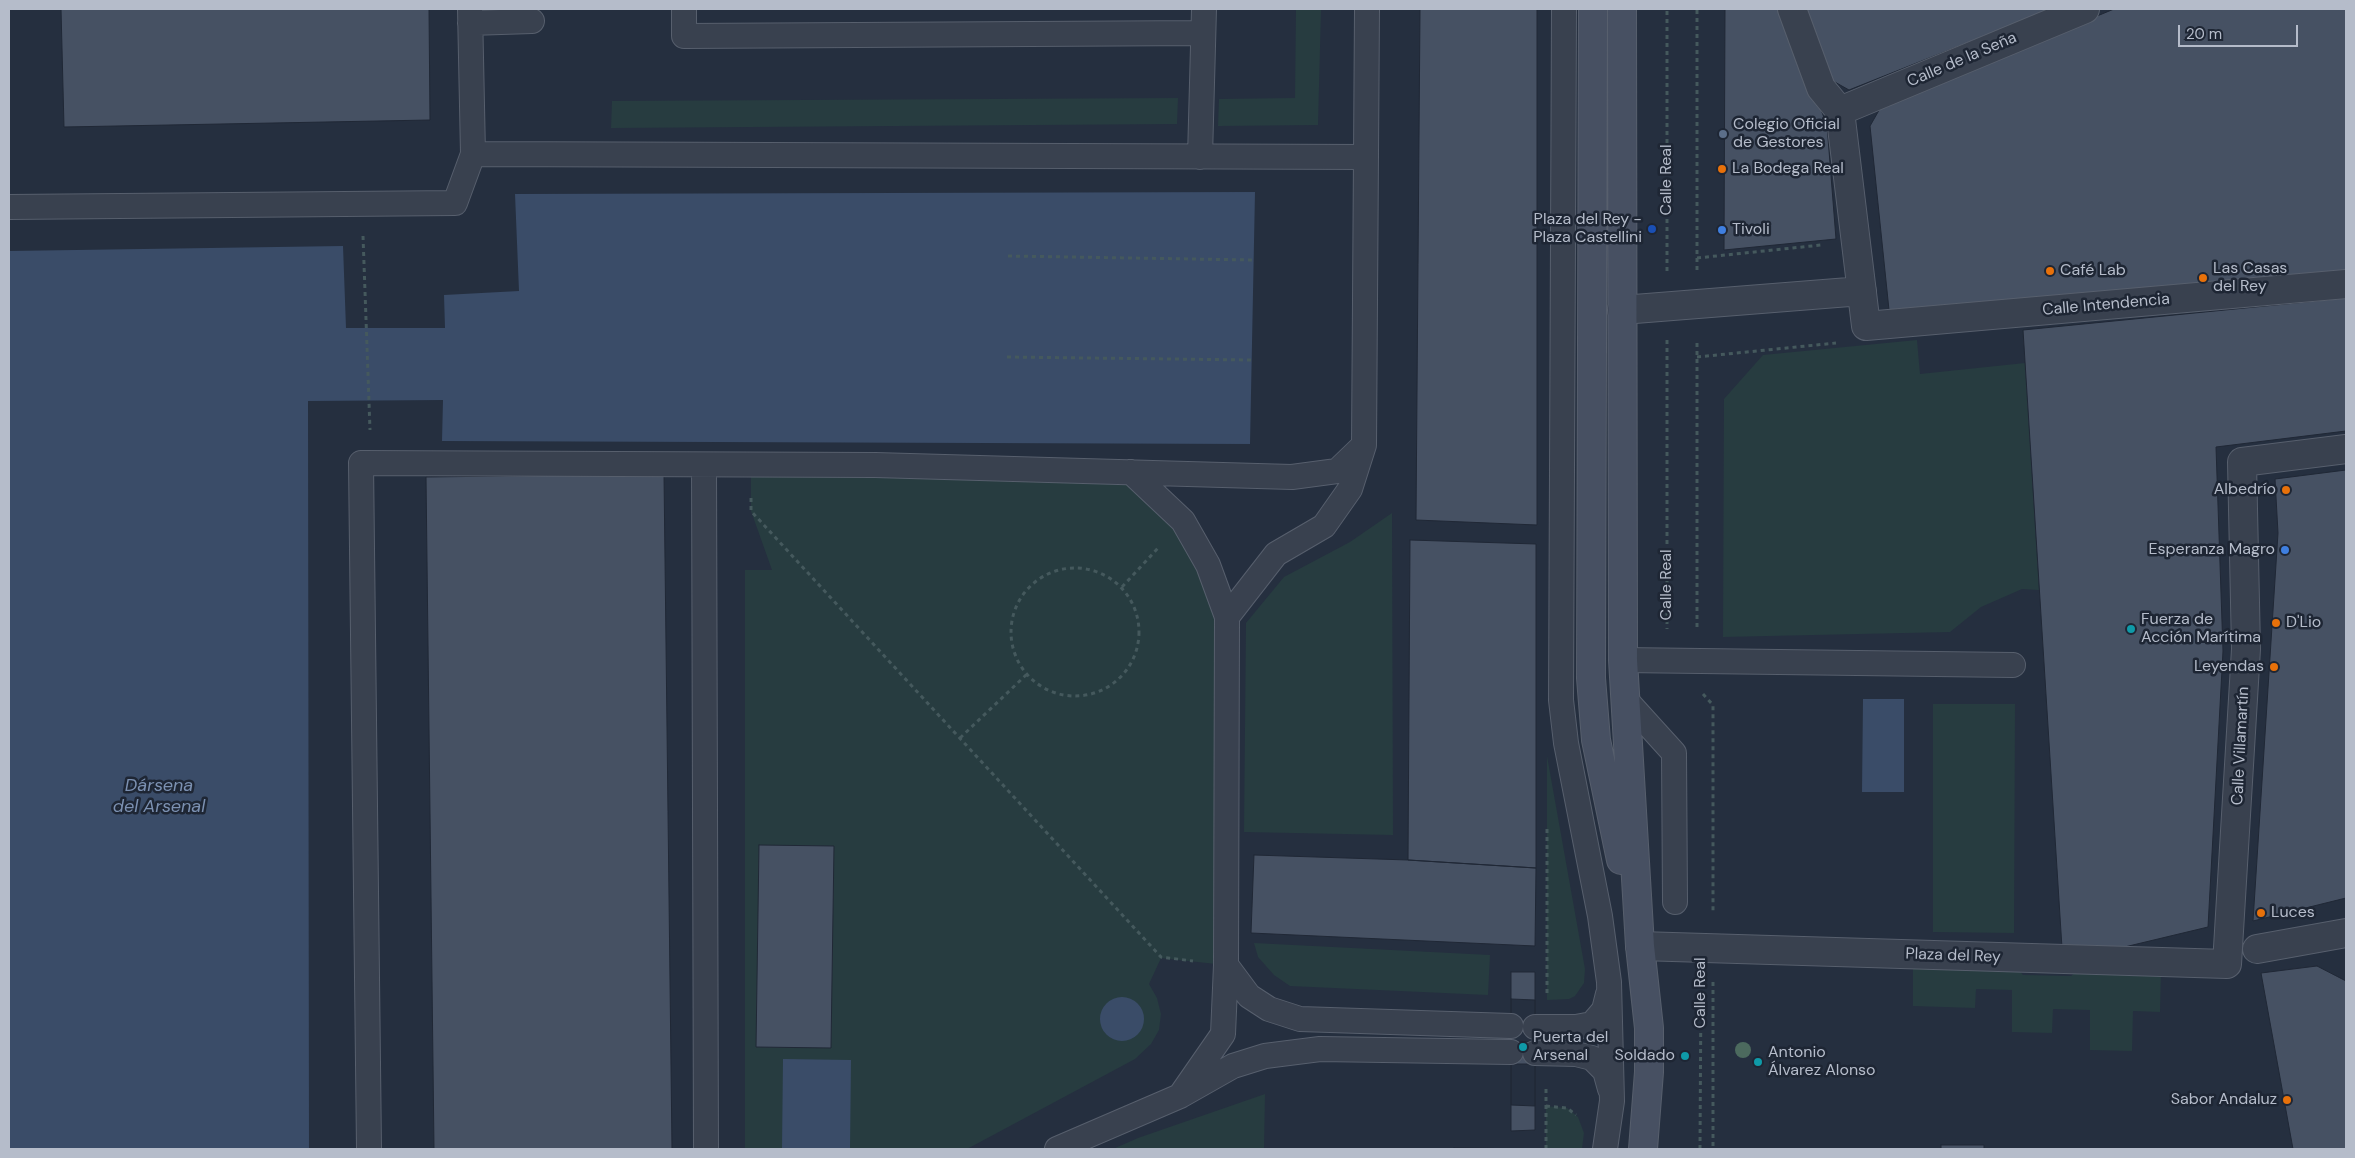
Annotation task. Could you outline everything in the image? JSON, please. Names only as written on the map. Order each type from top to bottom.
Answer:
[{"type":"main road","points":[[1593,9],[1591,678],[1596,740],[1640,946]]},
{"type":"main road","points":[[1622,9],[1623,660],[1640,946],[1649,1028],[1643,1149]]},
{"type":"main road","points":[[1638,1149],[1646,1115]]},
{"type":"street","points":[[1792,9],[1821,88],[1840,111],[1866,326]]},
{"type":"street","name":"Calle de la Seña","points":[[1840,111],[2085,9]]},
{"type":"street","name":"Calle Intendencia","points":[[1866,326],[2346,284]]},
{"type":"street","points":[[1622,310],[1862,291]]},
{"type":"street","name":"Calle Villamartín","points":[[2230,924],[2246,649],[2242,462],[2346,449]]},
{"type":"street","name":"Plaza del Rey","points":[[1640,946],[2227,964],[2230,924]]},
{"type":"street","points":[[2257,948],[2346,933]]},
{"type":"lane","points":[[684,9],[684,36],[1203,33]]},
{"type":"lane","points":[[1200,157],[1204,9]]},
{"type":"lane","points":[[1227,617],[1276,554],[1324,526],[1350,489],[1364,445],[1367,9]]},
{"type":"lane","points":[[1564,9],[1561,700],[1566,743],[1600,916],[1610,982],[1612,1101],[1605,1149]]},
{"type":"lane","points":[[9,207],[455,203],[473,154],[470,16],[532,21]]},
{"type":"lane","points":[[473,154],[1366,157]]},
{"type":"lane","points":[[369,1149],[361,463],[875,465],[1292,477],[1338,472],[1364,445]]},
{"type":"lane","points":[[704,465],[706,1149]]},
{"type":"lane","points":[[1131,472],[1183,521],[1208,565],[1227,617],[1226,965],[1223,1034],[1180,1096]]},
{"type":"lane","points":[[1623,660],[2013,665]]},
{"type":"lane","points":[[1625,699],[1674,753],[1675,902]]},
{"type":"lane","points":[[1226,965],[1249,996],[1270,1009],[1300,1019],[1511,1026]]},
{"type":"lane","points":[[1535,1027],[1576,1027],[1592,1024],[1604,1010],[1610,982]]},
{"type":"lane","points":[[1057,1149],[1180,1096],[1233,1066],[1265,1056],[1320,1048],[1511,1052]]},
{"type":"lane","points":[[1535,1053],[1576,1054],[1592,1058],[1605,1071],[1612,1101]]},
{"type":"path","name":"Calle Real","points":[[1667,661],[1666,306],[1668,9]]},
{"type":"path","points":[[1697,9],[1697,687],[1713,705],[1707,949],[1713,1149]]},
{"type":"path","points":[[362,204],[370,429]]},
{"type":"path","points":[[1697,258],[1856,241]]},
{"type":"path","points":[[1008,256],[1253,260]]},
{"type":"path","points":[[1698,357],[1867,340],[1866,326]]},
{"type":"path","points":[[1007,358],[1252,360]]},
{"type":"path","points":[[751,511],[1161,958]]},
{"type":"path","points":[[1122,587],[1183,521]]},
{"type":"path","points":[[1082,568],[1104,574],[1122,587],[1133,604],[1139,624],[1139,644],[1132,663],[1119,679],[1102,691],[1082,696],[1062,695],[1042,688],[1026,675],[1014,656],[1010,634],[1012,612],[1023,593],[1040,578],[1060,569],[1082,568]]},
{"type":"path","points":[[960,738],[1026,675]]},
{"type":"path","name":"Calle Real","points":[[1700,1149],[1707,949]]},
{"type":"path","points":[[1546,1106],[1567,1108],[1578,1117]]},
{"type":"green space","points":[[1296,9],[1321,9],[1318,125],[1218,126],[1219,99],[1295,98]]},
{"type":"green space","points":[[1178,98],[1177,124],[611,128],[612,101]]},
{"type":"green space","points":[[1917,340],[1920,374],[2025,363],[2039,590],[2022,589],[1981,607],[1950,632],[1723,637],[1724,399],[1763,355]]},
{"type":"green space","points":[[751,465],[1131,472],[1183,521],[1227,617],[1225,965],[1161,958],[1149,984],[1157,998],[1161,1014],[1159,1030],[1151,1044],[1135,1059],[967,1149],[745,1149],[745,570],[772,570],[751,511]]},
{"type":"green space","points":[[1392,513],[1393,835],[1244,832],[1246,623],[1284,577],[1350,542]]},
{"type":"green space","points":[[1933,704],[2015,704],[2014,933],[1933,932]]},
{"type":"green space","points":[[1547,756],[1585,969],[1584,983],[1575,996],[1569,999],[1547,1000]]},
{"type":"green space","points":[[1254,943],[1490,955],[1488,995],[1290,986],[1274,975],[1258,957]]},
{"type":"green space","points":[[1913,963],[2015,966],[2023,975],[2071,976],[2081,967],[2161,970],[2160,1012],[2133,1011],[2132,1051],[2090,1050],[2090,1010],[2053,1009],[2052,1033],[2012,1032],[2012,990],[1976,989],[1975,1008],[1913,1006]]},
{"type":"green space","points":[[1265,1094],[1264,1149],[1113,1149],[1138,1138]]},
{"type":"green space","points":[[1546,1106],[1567,1108],[1578,1117],[1584,1133],[1582,1149],[1546,1149]]},
{"type":"water","name":"Dársena del Arsenal","points":[[1255,192],[1250,444],[442,441],[443,400],[308,401],[309,1149],[9,1149],[9,251],[343,246],[346,328],[445,328],[444,295],[519,291],[515,194]]},
{"type":"water","points":[[1863,699],[1904,699],[1904,792],[1862,792]]},
{"type":"water","points":[[1126,997],[1138,1003],[1143,1010],[1143,1028],[1138,1035],[1131,1040],[1118,1041],[1110,1038],[1103,1031],[1100,1015],[1103,1007],[1110,1000]]},
{"type":"water","points":[[783,1059],[851,1060],[850,1149],[782,1149]]},
{"type":"building","points":[[61,9],[429,9],[430,120],[64,127]]},
{"type":"building","points":[[1420,9],[1537,9],[1537,525],[1416,520]]},
{"type":"building","points":[[1725,9],[1781,9],[1827,125],[1836,239],[1724,250]]},
{"type":"building","points":[[1805,9],[2052,9],[1849,90],[1833,81]]},
{"type":"building","points":[[2114,9],[2346,9],[2346,271],[1889,310],[1870,126],[1882,105]]},
{"type":"building","name":"Fuerza de Acción Marítima","points":[[2346,298],[2346,431],[2216,447],[2223,651],[2208,927],[2112,950],[2062,948],[2023,330]]},
{"type":"building","points":[[2346,470],[2346,898],[2253,921],[2278,533],[2275,479]]},
{"type":"building","points":[[664,474],[672,1149],[434,1149],[426,477]]},
{"type":"building","points":[[1410,540],[1536,544],[1536,868],[1408,860]]},
{"type":"building","points":[[759,845],[834,846],[831,1048],[756,1047]]},
{"type":"building","points":[[1254,855],[1408,860],[1536,868],[1535,946],[1251,933]]},
{"type":"building","points":[[2317,966],[2346,981],[2346,1149],[2293,1149],[2261,973]]},
{"type":"building","name":"Puerta del Arsenal","points":[[1511,972],[1535,972],[1535,1130],[1511,1131]]},
{"type":"building","name":"Puerta del Arsenal","points":[[1511,999],[1535,1000],[1535,1106],[1511,1105]]},
{"type":"building","points":[[1511,1041],[1535,1042],[1535,1064],[1511,1064]]},
{"type":"building","points":[[1941,1145],[1984,1145],[1984,1149],[1941,1149]]},
{"type":"building","points":[[1454,1148],[1535,1149],[1454,1149]]},
{"type":"place","name":"Colegio Oficial de Gestores","points":[[1723,134]]},
{"type":"place","name":"La Bodega Real","points":[[1722,169]]},
{"type":"place","name":"Plaza del Rey - Plaza Castellini","points":[[1652,229]]},
{"type":"place","name":"Tivoli","points":[[1722,230]]},
{"type":"place","name":"Café Lab","points":[[2050,271]]},
{"type":"place","name":"Las Casas del Rey","points":[[2203,278]]},
{"type":"place","name":"Albedrío","points":[[2286,490]]},
{"type":"place","name":"Esperanza Magro","points":[[2285,550]]},
{"type":"place","name":"D'Lio","points":[[2276,623]]},
{"type":"place","name":"Fuerza de Acción Marítima","points":[[2131,629]]},
{"type":"place","name":"Leyendas","points":[[2274,667]]},
{"type":"place","name":"Luces","points":[[2261,913]]},
{"type":"place","name":"Puerta del Arsenal","points":[[1523,1047]]},
{"type":"place","name":"Soldado","points":[[1685,1056]]},
{"type":"place","name":"Antonio Álvarez Alonso","points":[[1758,1062]]},
{"type":"place","name":"Sabor Andaluz","points":[[2287,1100]]}]
